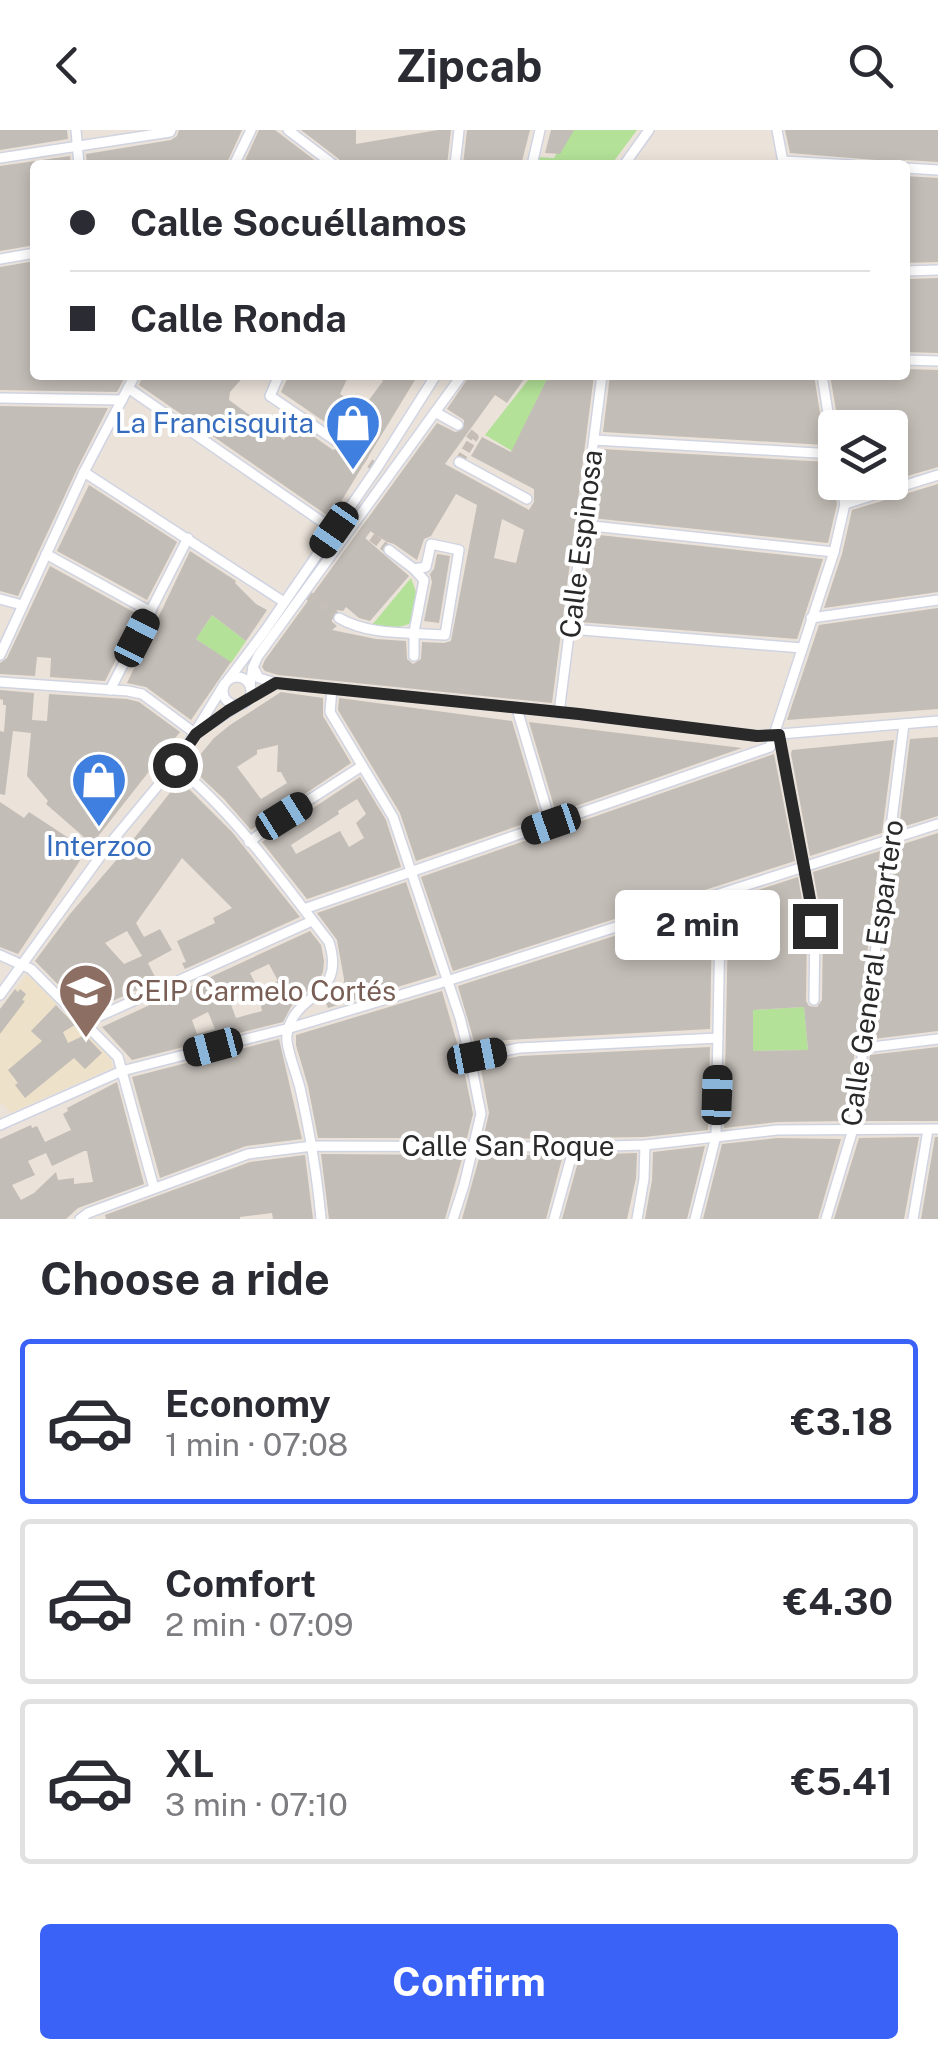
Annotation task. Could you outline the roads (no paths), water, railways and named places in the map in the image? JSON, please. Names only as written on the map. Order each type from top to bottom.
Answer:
[{"type":"street","points":[[76,130],[79,160]]},
{"type":"street","points":[[0,158],[171,130]]},
{"type":"street","points":[[236,160],[251,130]]},
{"type":"street","points":[[288,130],[327,160]]},
{"type":"street","points":[[456,160],[459,130]]},
{"type":"street","points":[[533,160],[540,130]]},
{"type":"street","points":[[628,160],[649,130]]},
{"type":"street","points":[[778,130],[783,160]]},
{"type":"street","points":[[910,168],[938,170]]},
{"type":"street","points":[[0,259],[30,254]]},
{"type":"street","points":[[910,271],[938,270]]},
{"type":"street","points":[[910,360],[938,361]]},
{"type":"street","points":[[0,654],[84,472],[132,380]]},
{"type":"street","points":[[277,380],[270,396],[336,441]]},
{"type":"street","points":[[0,996],[107,847],[175,765],[433,380]]},
{"type":"street","points":[[250,685],[240,677],[227,682],[223,692],[233,704],[244,702],[250,694],[253,667],[458,380]]},
{"type":"street","name":"Calle Espinosa","points":[[559,713],[601,380]]},
{"type":"street","points":[[823,380],[828,410]]},
{"type":"street","points":[[128,388],[334,530]]},
{"type":"street","points":[[0,398],[122,400]]},
{"type":"street","points":[[435,412],[458,425]]},
{"type":"street","points":[[594,440],[818,455]]},
{"type":"street","points":[[459,462],[527,499]]},
{"type":"street","points":[[84,472],[284,602]]},
{"type":"street","points":[[845,504],[938,476]]},
{"type":"street","points":[[304,909],[765,749],[776,735],[834,552],[844,500]]},
{"type":"street","points":[[583,525],[834,552]]},
{"type":"street","points":[[110,690],[188,538]]},
{"type":"street","points":[[339,618],[361,628],[445,635],[459,550],[431,544],[426,568],[414,569]]},
{"type":"street","points":[[389,550],[424,580],[414,632],[414,656]]},
{"type":"street","points":[[46,554],[150,612]]},
{"type":"street","points":[[0,598],[22,606]]},
{"type":"street","points":[[812,618],[938,600]]},
{"type":"street","points":[[570,629],[802,648]]},
{"type":"street","points":[[253,667],[259,678],[276,683],[757,736],[938,721]]},
{"type":"street","points":[[0,682],[142,694],[196,734]]},
{"type":"street","points":[[196,734],[276,683]]},
{"type":"street","points":[[332,689],[330,712],[393,817],[470,1058],[481,1114],[453,1219]]},
{"type":"street","points":[[518,709],[551,824]]},
{"type":"street","name":"Calle General Espartero","points":[[826,1219],[853,1130],[904,724]]},
{"type":"street","points":[[776,735],[815,926],[814,1000]]},
{"type":"street","points":[[757,736],[765,749]]},
{"type":"street","points":[[175,765],[211,796],[304,909],[333,955],[329,982],[300,1010],[286,1037],[313,1146],[322,1219]]},
{"type":"street","points":[[249,842],[362,766]]},
{"type":"street","points":[[0,1125],[122,1072],[447,981],[938,824]]},
{"type":"street","points":[[694,1219],[716,1136],[720,924],[714,896]]},
{"type":"street","points":[[84,1024],[312,921]]},
{"type":"street","points":[[0,955],[32,968],[118,1057],[154,1188]]},
{"type":"street","points":[[470,1058],[519,1048],[718,1038]]},
{"type":"street","points":[[864,1048],[938,1039]]},
{"type":"street","points":[[913,1219],[933,1129]]},
{"type":"street","name":"Calle San Roque","points":[[84,1216],[248,1154],[313,1146],[574,1148],[646,1146],[777,1130],[933,1129]]},
{"type":"street","points":[[636,1219],[646,1146]]},
{"type":"street","points":[[554,1219],[574,1148]]},
{"type":"street","points":[[84,1216],[100,1219]]},
{"type":"tunnel","points":[[458,425],[474,437],[459,462]]},
{"type":"tunnel","points":[[336,441],[377,468]]},
{"type":"tunnel","points":[[361,529],[389,550]]},
{"type":"tunnel","points":[[309,596],[339,618]]},
{"type":"place","name":"La Francisquita","points":[[353,472]]},
{"type":"place","name":"Interzoo","points":[[99,829]]},
{"type":"place","name":"CEIP Carmelo Cortés","points":[[86,1040]]}]
